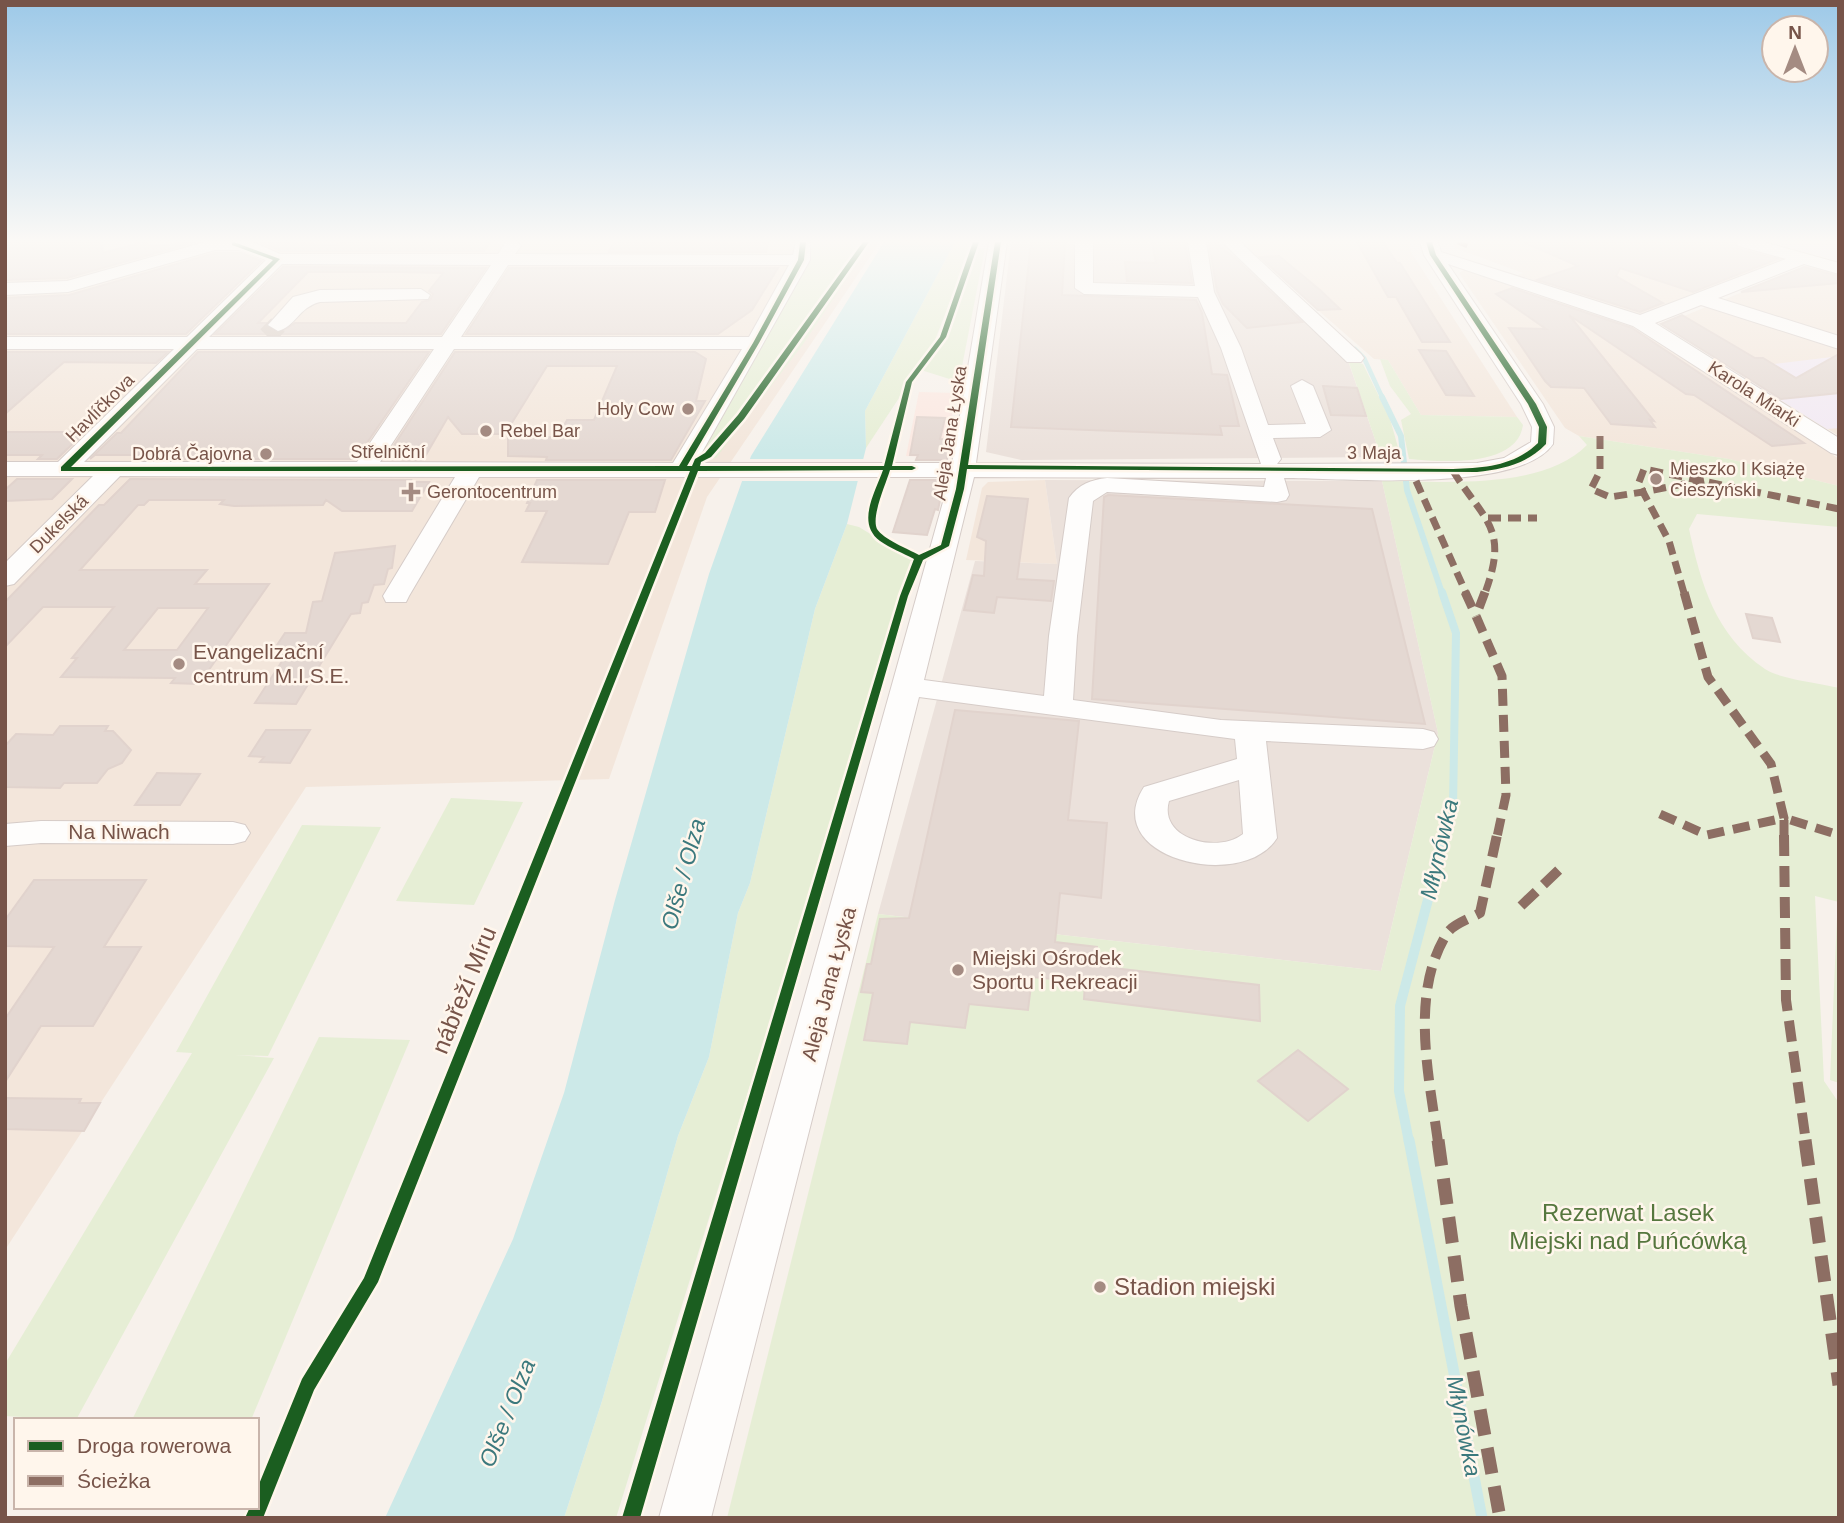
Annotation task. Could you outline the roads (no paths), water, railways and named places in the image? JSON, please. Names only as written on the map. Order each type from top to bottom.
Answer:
[{"type":"street","name":"Havlíčkova","points":[[64,468],[222,313]]},
{"type":"street","points":[[269,335],[289,313]]},
{"type":"street","points":[[364,469],[466,313]]},
{"type":"street","points":[[681,469],[771,313]]},
{"type":"street","name":"Aleja Jana Łyska","points":[[685,1518],[908,687],[963,467],[987,313]]},
{"type":"street","points":[[1058,707],[1063,636],[1081,498],[1095,487],[1107,485],[1277,495],[1262,432],[1231,348],[1215,313]]},
{"type":"street","points":[[1306,313],[1354,358]]},
{"type":"street","name":"3 Maja","points":[[711,469],[1495,468],[1532,455],[1542,444],[1543,426],[1532,404],[1473,313]]},
{"type":"street","name":"Karola Miarki","points":[[1614,313],[1640,322],[1839,449]]},
{"type":"street","points":[[1640,322],[1663,313]]},
{"type":"street","points":[[1744,313],[1839,343]]},
{"type":"street","points":[[5,343],[191,343],[269,335],[445,343],[756,343]]},
{"type":"street","points":[[1262,432],[1320,430],[1302,386]]},
{"type":"street","name":"Střelniční","points":[[5,468],[711,469]]},
{"type":"street","name":"Dukelská","points":[[5,578],[114,469]]},
{"type":"street","points":[[396,596],[471,470]]},
{"type":"street","points":[[908,687],[1145,721],[1250,730],[1423,739]]},
{"type":"street","points":[[1250,730],[1253,765]]},
{"type":"street","name":"Na Niwach","points":[[5,835],[41,832],[233,833]]},
{"type":"water","name":"Olše / Olza","points":[[840,313],[917,313],[865,411],[866,448],[847,524],[815,609],[750,883],[738,913],[709,1057],[678,1136],[602,1401],[564,1518],[385,1518],[513,1239],[564,1093],[615,900],[709,574],[751,456]]},
{"type":"waterway","name":"Młynówka","points":[[1355,349],[1364,358],[1383,399]]},
{"type":"waterway","name":"Młynówka","points":[[1382,397],[1401,436],[1407,490],[1442,593]]},
{"type":"waterway","name":"Młynówka","points":[[1442,592],[1456,633],[1453,807],[1445,837]]},
{"type":"waterway","name":"Młynówka","points":[[1409,1142],[1399,1091],[1400,1006],[1445,835]]},
{"type":"waterway","name":"Młynówka","points":[[1409,1140],[1482,1518]]},
{"type":"tunnel","points":[[267,336],[278,325]]},
{"type":"place","name":"Holy Cow","points":[[688,409]]},
{"type":"place","name":"Rebel Bar","points":[[486,431]]},
{"type":"place","name":"Dobrá Čajovna","points":[[266,454]]},
{"type":"place","name":"Mieszko I Książę Cieszyński","points":[[1656,479]]},
{"type":"place","name":"Gerontocentrum","points":[[411,492]]},
{"type":"place","name":"Evangelizační centrum M.I.S.E.","points":[[179,664]]},
{"type":"place","name":"Miejski Ośrodek Sportu i Rekreacji","points":[[958,970]]},
{"type":"place","name":"Stadion miejski","points":[[1100,1287]]},
{"type":"park label","name":"Rezerwat Lasek Miejski nad Puńcówką","points":[[1628,1227]]}]
